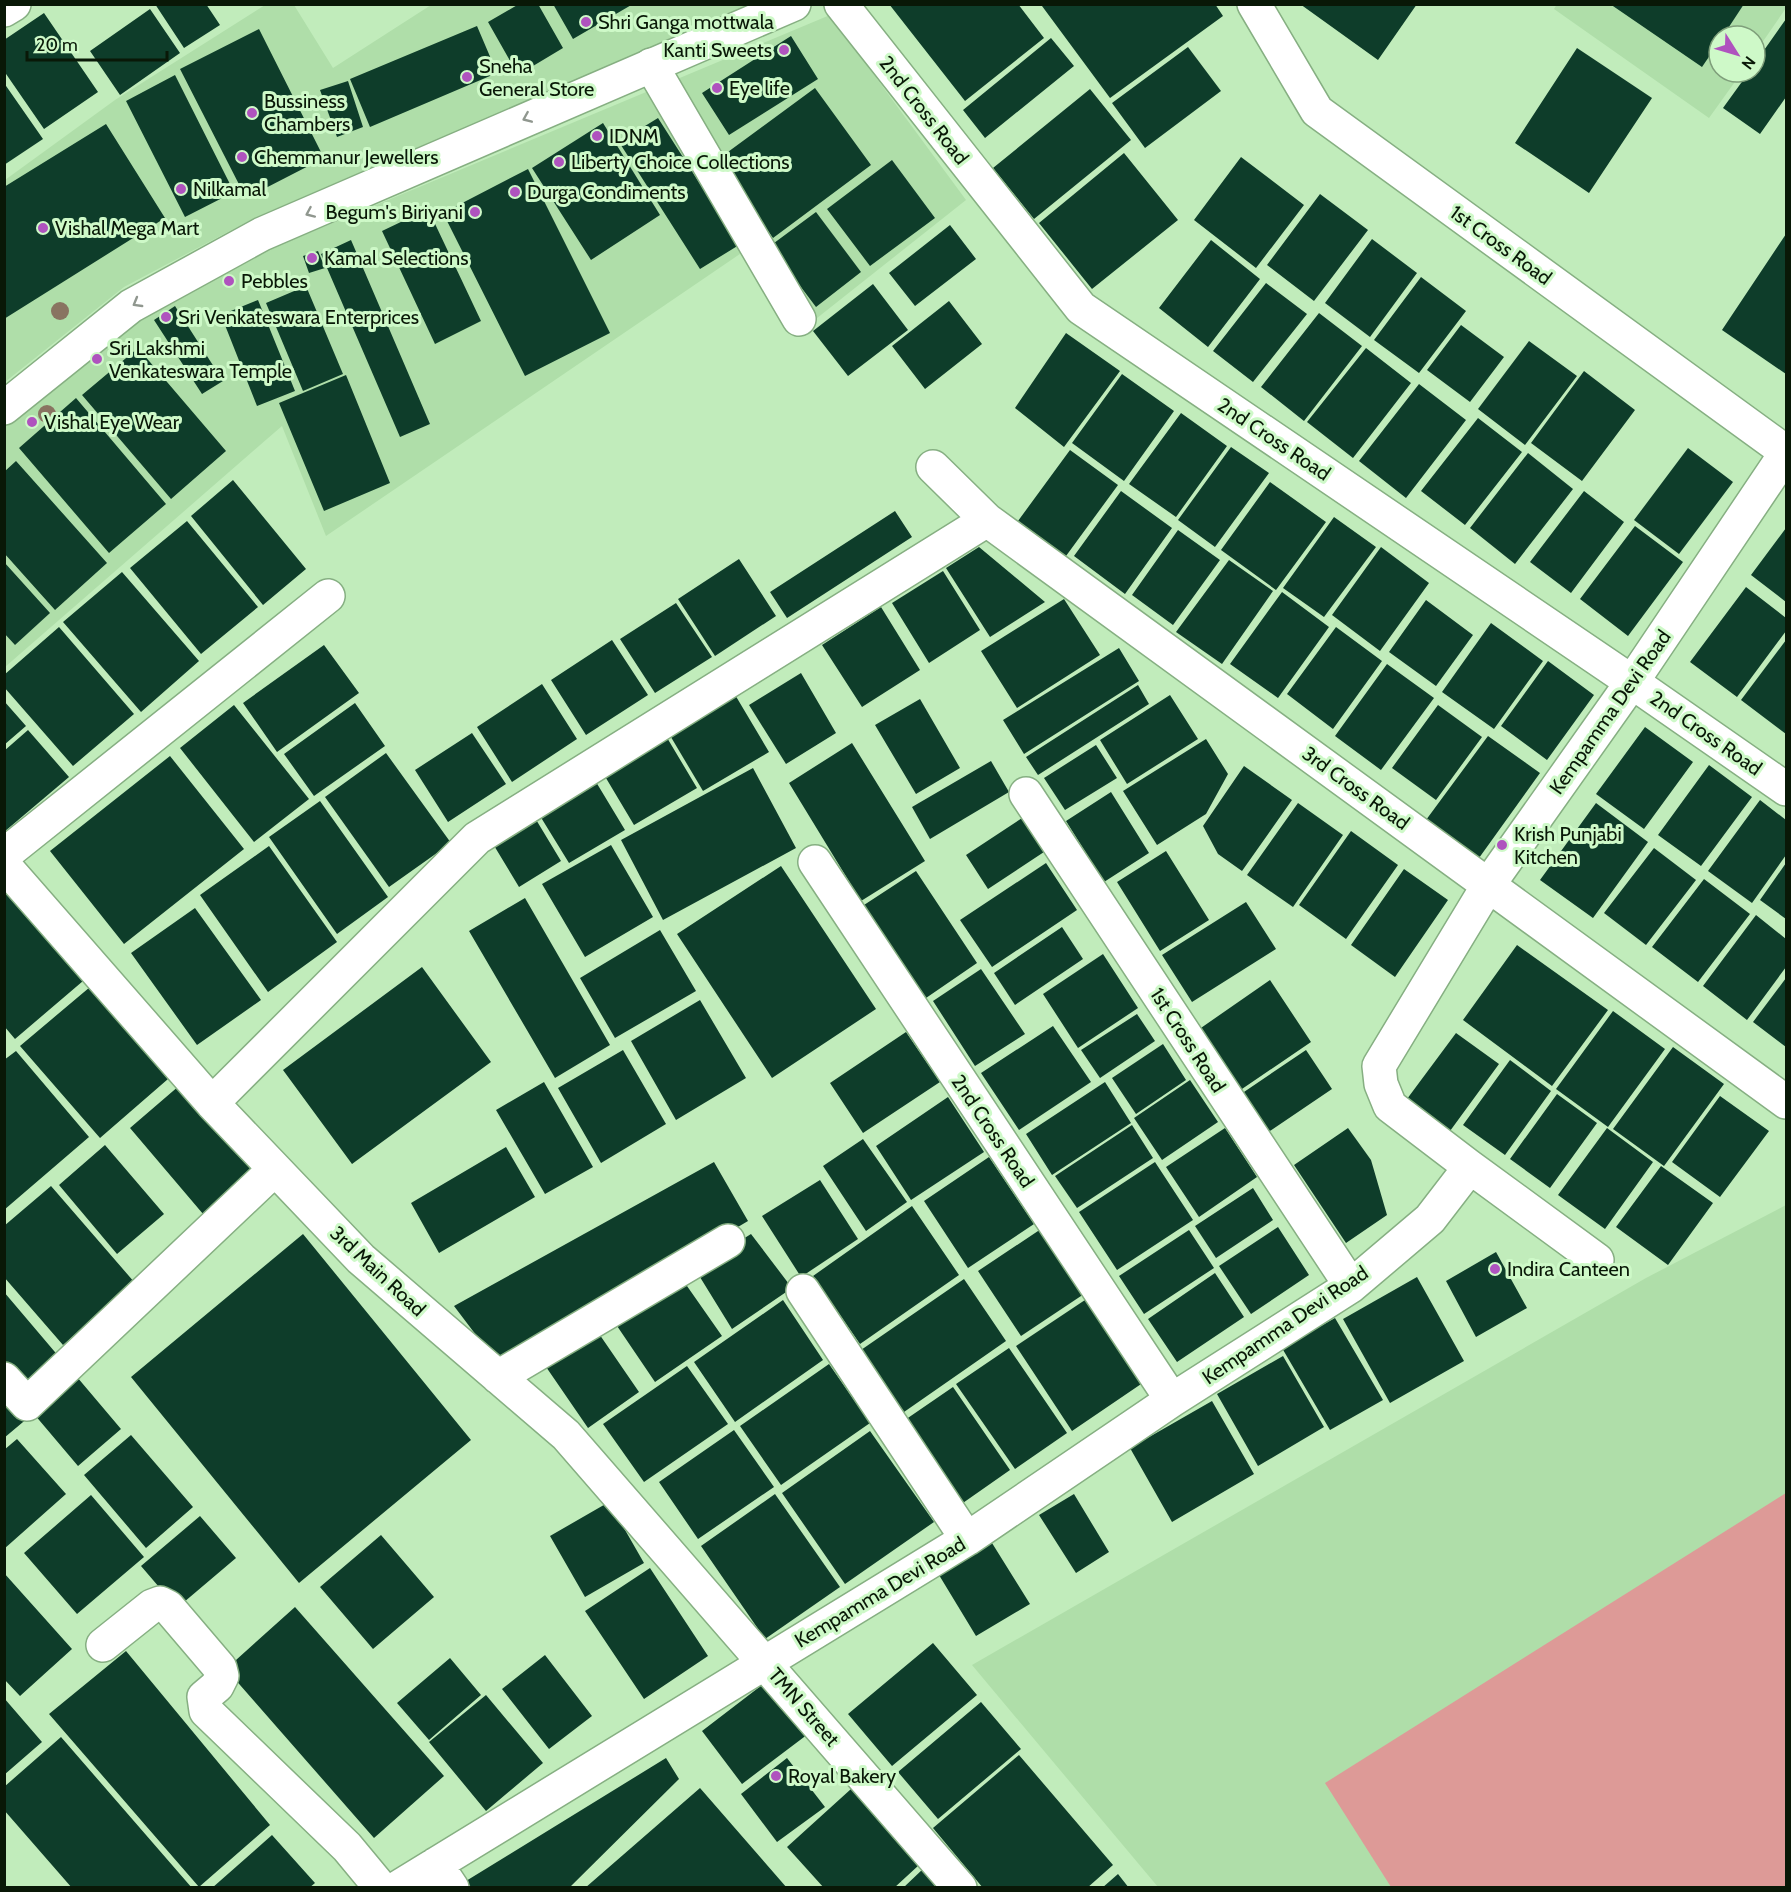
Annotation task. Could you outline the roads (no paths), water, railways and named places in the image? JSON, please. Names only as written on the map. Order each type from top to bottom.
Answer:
[{"type":"street","points":[[4,10],[14,4]]},
{"type":"street","points":[[4,408],[131,306],[262,234],[794,4]]},
{"type":"street","name":"2nd Cross Road","points":[[841,4],[1081,308],[1786,789]]},
{"type":"street","name":"1st Cross Road","points":[[1254,4],[1317,111],[1786,453]]},
{"type":"street","points":[[651,65],[799,319]]},
{"type":"street","name":"Kempamma Devi Road","points":[[397,1887],[444,1876],[765,1662],[967,1539],[1172,1400],[1351,1286],[1430,1219],[1470,1167],[1390,1106],[1381,1084],[1379,1066],[1489,884],[1632,682],[1786,453]]},
{"type":"street","name":"3rd Cross Road","points":[[933,467],[987,520],[1786,1102]]},
{"type":"street","points":[[212,1103],[477,838],[987,520]]},
{"type":"street","points":[[4,855],[328,596]]},
{"type":"street","name":"1st Cross Road","points":[[1026,794],[1351,1286]]},
{"type":"street","name":"2nd Cross Road","points":[[815,862],[1172,1400]]},
{"type":"street","name":"3rd Main Road","points":[[4,864],[212,1103],[361,1259],[566,1436],[765,1662]]},
{"type":"street","points":[[1470,1167],[1597,1260]]},
{"type":"street","points":[[4,1379],[27,1404],[276,1169]]},
{"type":"street","points":[[498,1377],[728,1241]]},
{"type":"street","points":[[803,1291],[967,1539]]},
{"type":"street","points":[[103,1645],[152,1606],[160,1604],[168,1607],[220,1668],[222,1676],[217,1686],[204,1697],[206,1711],[347,1847],[381,1887]]},
{"type":"street","name":"TMN Street","points":[[765,1662],[960,1887]]},
{"type":"place","name":"Shri Ganga mottwala","points":[[586,22]]},
{"type":"place","name":"Kanti Sweets","points":[[784,50]]},
{"type":"place","name":"Sneha General Store","points":[[467,77]]},
{"type":"place","name":"Eye life","points":[[717,88]]},
{"type":"place","name":"Bussiness Chambers","points":[[252,113]]},
{"type":"place","name":"IDNM","points":[[597,136]]},
{"type":"place","name":"Chemmanur Jewellers","points":[[242,157]]},
{"type":"place","name":"Liberty Choice Collections","points":[[559,162]]},
{"type":"place","name":"Nilkamal","points":[[181,189]]},
{"type":"place","name":"Durga Condiments","points":[[515,192]]},
{"type":"place","name":"Begum's Biriyani","points":[[475,212]]},
{"type":"place","name":"Vishal Mega Mart","points":[[43,228]]},
{"type":"place","name":"Kamal Selections","points":[[312,258]]},
{"type":"place","name":"Pebbles","points":[[229,281]]},
{"type":"place","name":"Sri Venkateswara Enterprices","points":[[166,317]]},
{"type":"place","name":"Sri Lakshmi Venkateswara Temple","points":[[97,359]]},
{"type":"place","name":"Vishal Eye Wear","points":[[32,422]]},
{"type":"place","name":"Krish Punjabi Kitchen","points":[[1502,845]]},
{"type":"place","name":"Indira Canteen","points":[[1495,1269]]},
{"type":"place","name":"Royal Bakery","points":[[776,1776]]}]
